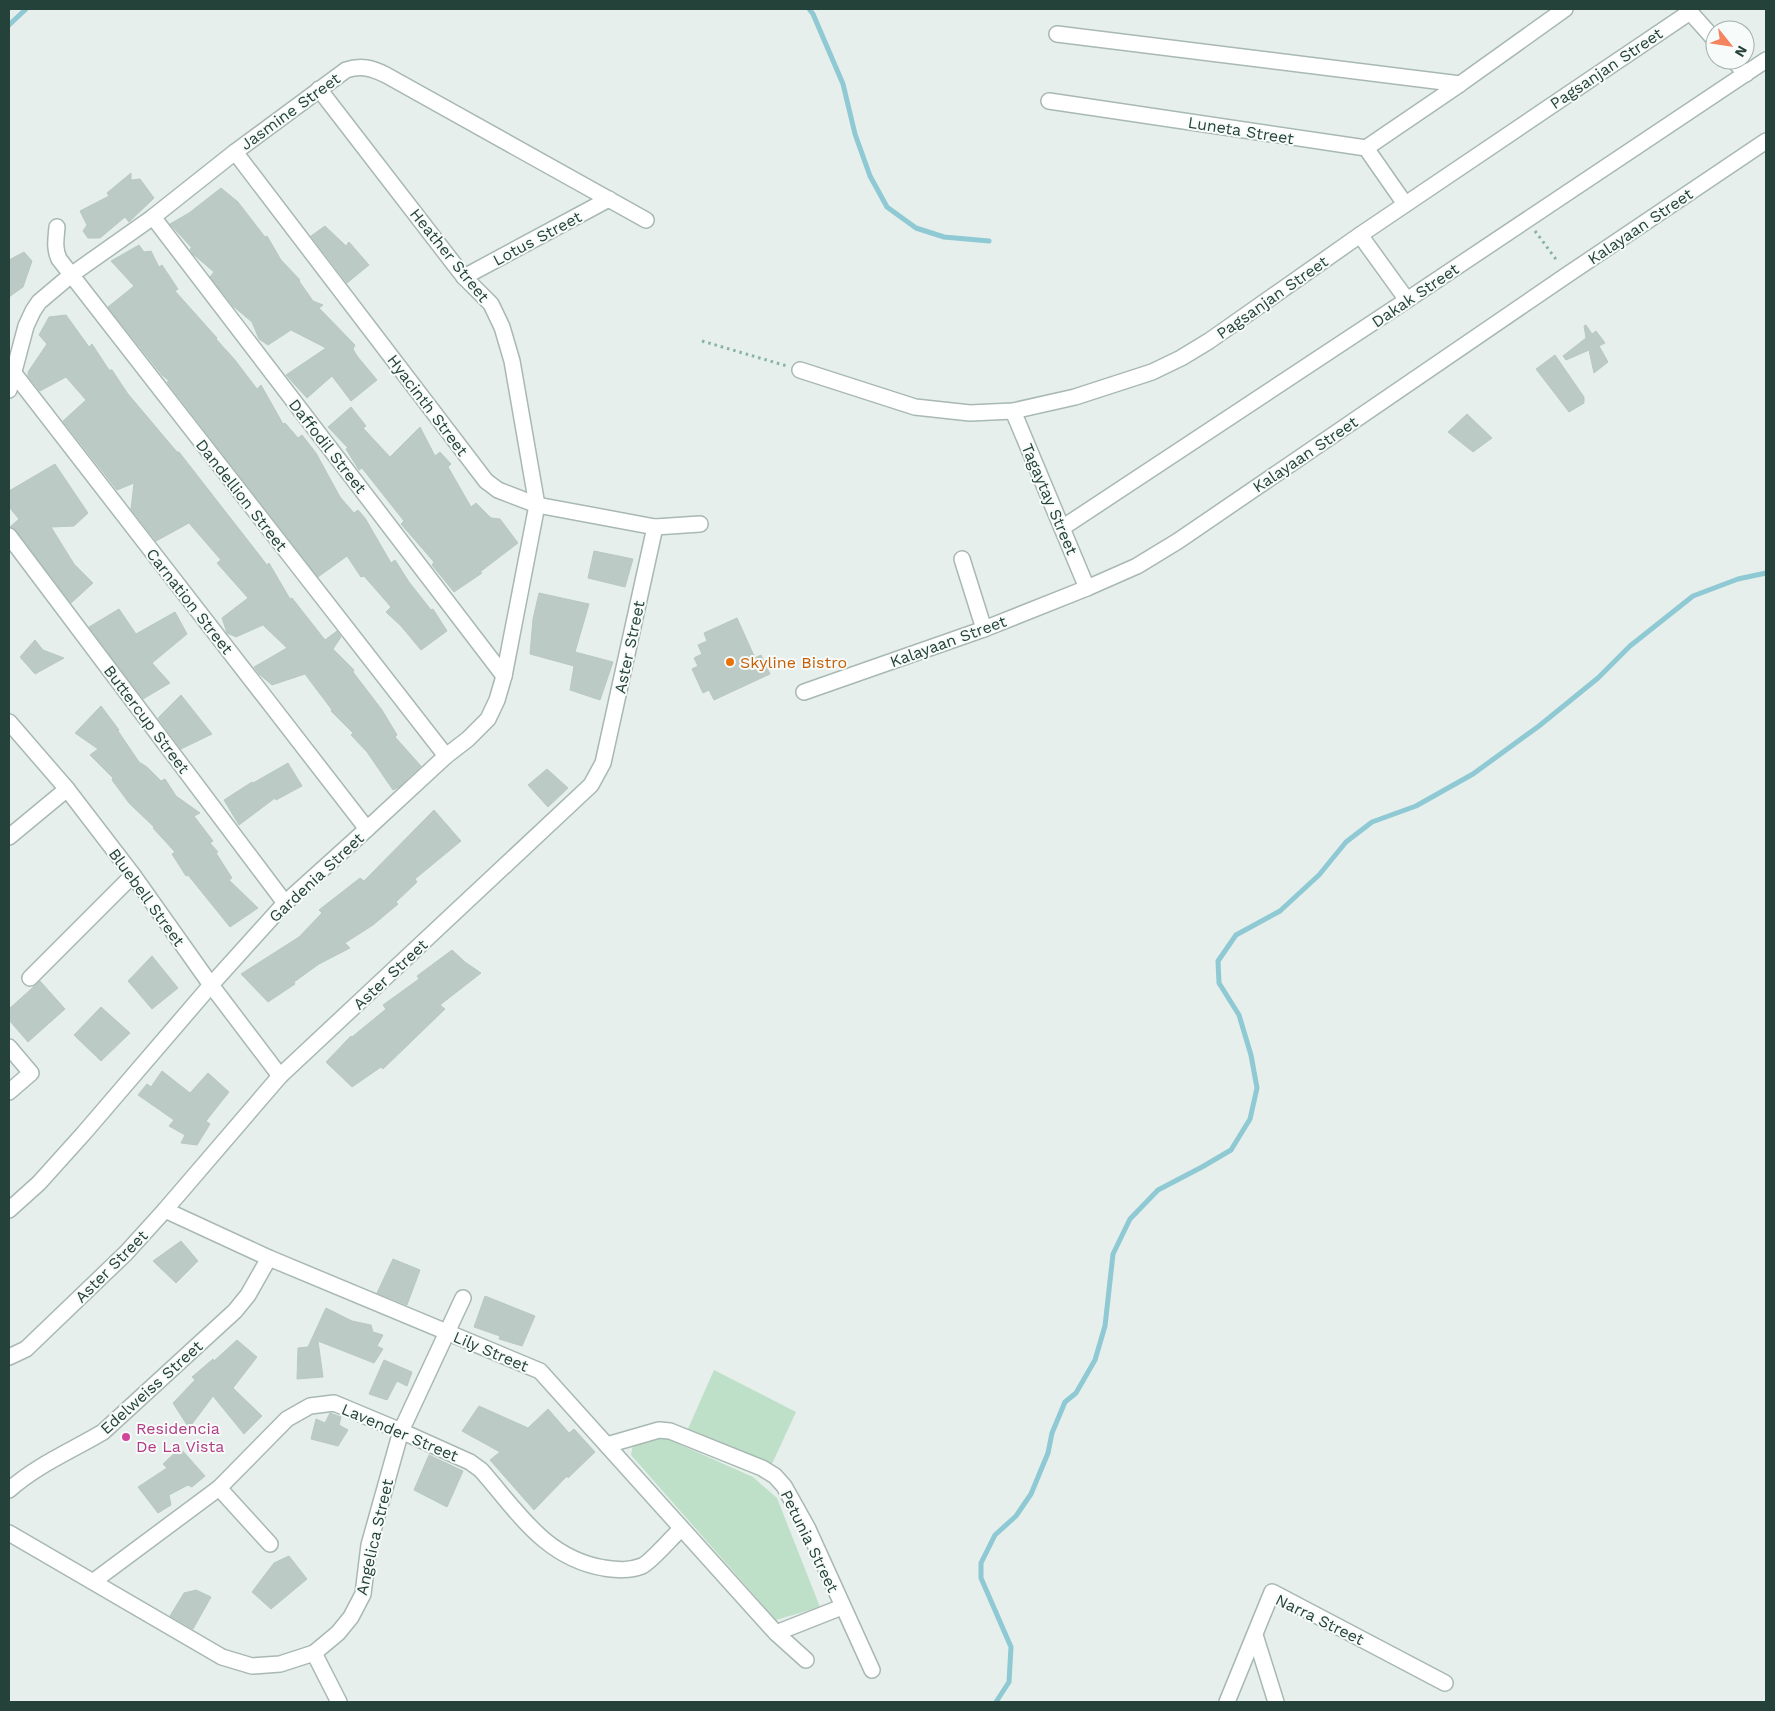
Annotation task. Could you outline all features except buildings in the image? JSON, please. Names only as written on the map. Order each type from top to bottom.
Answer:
[{"type":"street","points":[[1405,204],[1366,148],[1460,84],[1547,13],[1565,9]]},
{"type":"street","name":"Pagsanjan Street","points":[[800,370],[915,407],[970,412],[1013,411],[1075,397],[1114,386],[1152,372],[1210,341],[1405,204],[1690,12],[1705,29]]},
{"type":"street","points":[[1057,34],[1460,84]]},
{"type":"street","name":"Dakak Street","points":[[1062,528],[1766,60]]},
{"type":"street","name":"Jasmine Street","points":[[9,390],[13,372],[15,341],[36,307],[71,275],[153,216],[234,152],[346,70],[356,67],[375,70],[646,220]]},
{"type":"street","points":[[1742,70],[1746,74]]},
{"type":"street","name":"Heather Street","points":[[319,89],[464,276],[491,304],[502,327],[512,362],[537,505]]},
{"type":"street","name":"Luneta Street","points":[[1049,101],[1366,148]]},
{"type":"street","name":"Kalayaan Street","points":[[804,692],[984,629],[1087,588],[1136,566],[1178,541],[1766,141]]},
{"type":"street","name":"Hyacinth Street","points":[[234,152],[486,481],[498,490],[537,505],[655,527],[700,524]]},
{"type":"street","name":"Lotus Street","points":[[464,276],[609,199]]},
{"type":"street","name":"Daffodil Street","points":[[153,216],[504,676]]},
{"type":"street","name":"Dandellion Street","points":[[57,227],[56,252],[71,275],[446,756]]},
{"type":"street","points":[[1360,235],[1407,300]]},
{"type":"street","name":"Carnation Street","points":[[13,372],[367,829]]},
{"type":"street","name":"Tagaytay Street","points":[[1013,411],[1087,588]]},
{"type":"street","name":"Gardenia Street","points":[[9,1210],[39,1182],[77,1140],[211,985],[285,903],[488,720],[497,700],[504,676],[537,505]]},
{"type":"street","name":"Aster Street","points":[[9,1357],[26,1349],[126,1253],[280,1076],[591,785],[603,763],[655,527]]},
{"type":"street","name":"Buttercup Street","points":[[9,536],[285,903]]},
{"type":"street","points":[[962,559],[984,629]]},
{"type":"street","name":"Bluebell Street","points":[[9,722],[66,789],[133,875],[211,985],[280,1076]]},
{"type":"street","points":[[9,837],[66,789]]},
{"type":"street","points":[[30,978],[133,875]]},
{"type":"street","points":[[9,1047],[31,1072],[9,1092]]},
{"type":"street","name":"Lily Street","points":[[165,1210],[270,1258],[540,1371],[776,1633],[806,1660]]},
{"type":"street","name":"Edelweiss Street","points":[[9,1490],[31,1472],[50,1460],[81,1446],[103,1432],[235,1311],[248,1295],[270,1258]]},
{"type":"street","name":"Angelica Street","points":[[9,1533],[222,1657],[252,1666],[280,1664],[314,1653],[338,1633],[351,1617],[363,1594],[369,1545],[401,1431],[463,1298]]},
{"type":"street","name":"Lavender Street","points":[[94,1581],[219,1488],[287,1419],[310,1406],[334,1403],[470,1462],[481,1470],[540,1538],[567,1557],[594,1566],[624,1571],[644,1565],[681,1529]]},
{"type":"street","name":"Petunia Street","points":[[606,1445],[659,1430],[670,1431],[762,1468],[775,1476],[784,1486],[808,1529],[872,1670]]},
{"type":"street","points":[[219,1488],[270,1544]]},
{"type":"street","name":"Narra Street","points":[[1227,1702],[1272,1592],[1445,1683]]},
{"type":"street","name":"Petunia Street","points":[[776,1633],[842,1607]]},
{"type":"street","points":[[1255,1635],[1276,1702]]},
{"type":"street","points":[[314,1653],[339,1702]]},
{"type":"path","points":[[1527,220],[1567,275]]},
{"type":"path","points":[[702,342],[800,370]]},
{"type":"green space","points":[[714,1370],[796,1412],[771,1466],[687,1431]]},
{"type":"green space","points":[[663,1437],[753,1477],[777,1498],[820,1607],[776,1620],[631,1455],[633,1445]]},
{"type":"waterway","points":[[9,25],[26,9]]},
{"type":"waterway","points":[[809,9],[813,14],[843,84],[855,134],[870,176],[887,207],[916,228],[944,237],[989,241]]},
{"type":"waterway","points":[[996,1702],[1009,1682],[1011,1647],[981,1578],[981,1563],[995,1535],[1016,1516],[1031,1494],[1048,1453],[1052,1433],[1065,1402],[1076,1393],[1095,1360],[1105,1326],[1113,1254],[1130,1219],[1158,1190],[1231,1150],[1250,1119],[1257,1088],[1251,1055],[1239,1015],[1219,983],[1218,961],[1236,935],[1280,911],[1319,875],[1346,842],[1372,822],[1416,806],[1473,774],[1539,726],[1598,678],[1630,646],[1693,596],[1738,579],[1766,573]]},
{"type":"place","name":"Skyline Bistro","points":[[730,662]]},
{"type":"place","name":"Residencia De La Vista","points":[[126,1437]]}]
